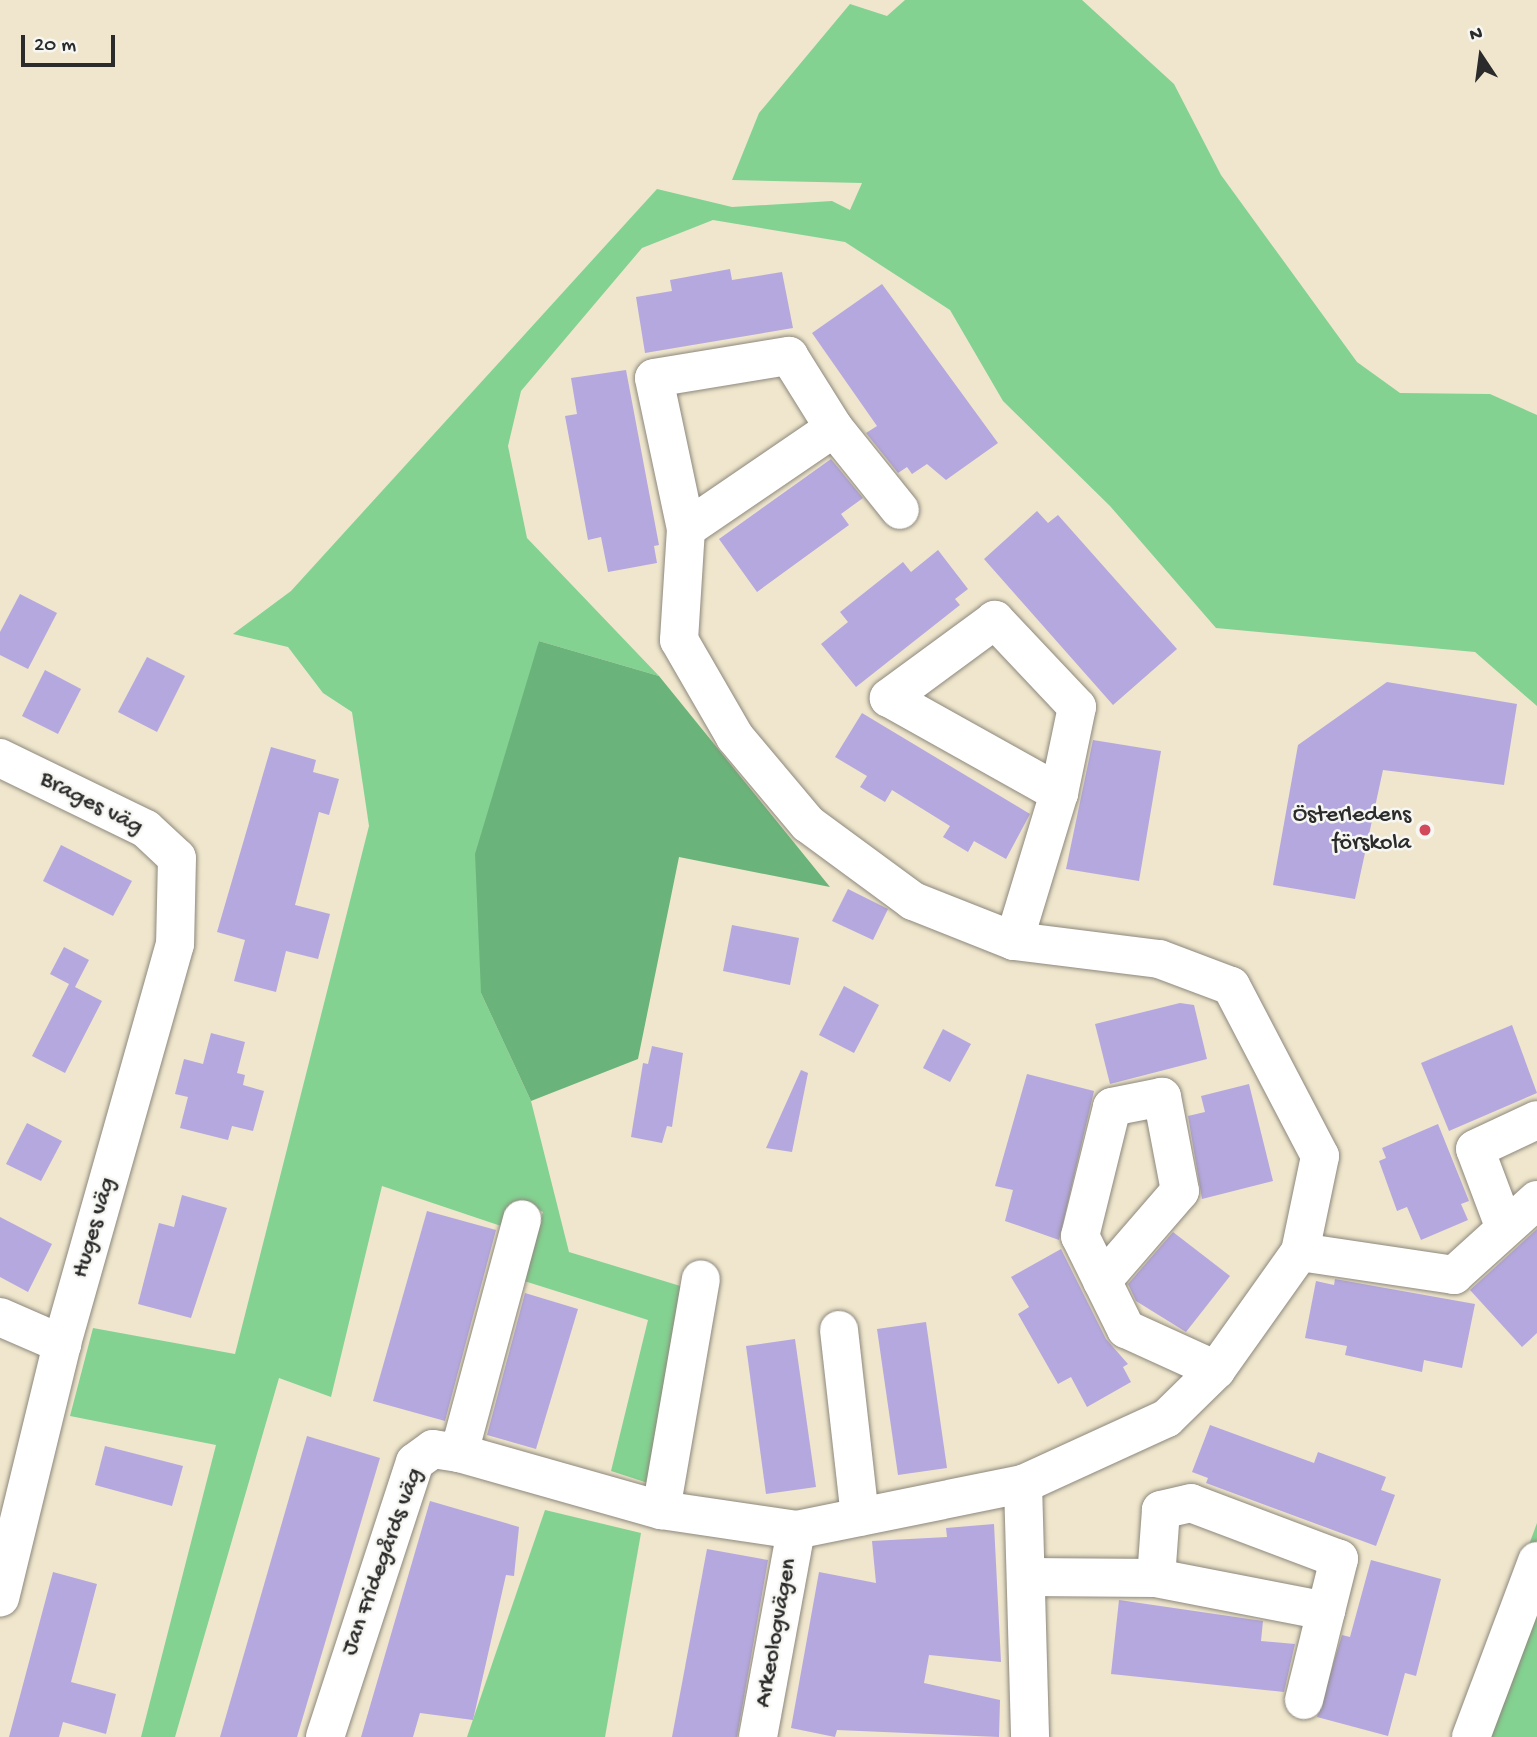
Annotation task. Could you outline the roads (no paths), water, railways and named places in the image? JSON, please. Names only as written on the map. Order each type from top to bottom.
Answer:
[{"type":"street","points":[[459,1454],[661,1510],[796,1530],[1023,1484],[1167,1418],[1216,1370],[1300,1252],[1320,1156],[1231,986],[1159,959],[1014,941],[914,901],[808,824],[735,737],[679,640],[686,530],[654,379],[789,356],[834,428],[900,510]]},
{"type":"street","points":[[686,530],[834,428]]},
{"type":"street","points":[[1014,941],[1059,793],[1077,707],[995,620],[889,698],[1059,793]]},
{"type":"street","name":"Brages väg","points":[[0,758],[146,829],[177,858]]},
{"type":"street","name":"Huges väg","points":[[0,1598],[62,1344],[175,944],[177,858]]},
{"type":"street","points":[[1504,1226],[1475,1149],[1537,1120]]},
{"type":"street","points":[[1300,1252],[1454,1275],[1504,1226],[1537,1200]]},
{"type":"street","name":"Jan Fridegårds väg","points":[[325,1737],[415,1462],[433,1449],[459,1454],[522,1220]]},
{"type":"street","points":[[661,1510],[701,1279]]},
{"type":"street","points":[[1102,1281],[1126,1329],[1216,1370]]},
{"type":"street","points":[[0,1317],[62,1344]]},
{"type":"street","points":[[839,1329],[860,1517]]},
{"type":"street","points":[[1023,1484],[1028,1577],[1030,1737]]},
{"type":"street","points":[[1156,1578],[1161,1510],[1191,1503],[1339,1559],[1304,1700]]},
{"type":"street","name":"Arkeologvägen","points":[[758,1737],[796,1530]]},
{"type":"street","points":[[1471,1737],[1537,1560]]},
{"type":"street","points":[[1028,1577],[1156,1578],[1326,1611]]},
{"type":"place","name":"Österledens förskola","points":[[1425,830]]}]
